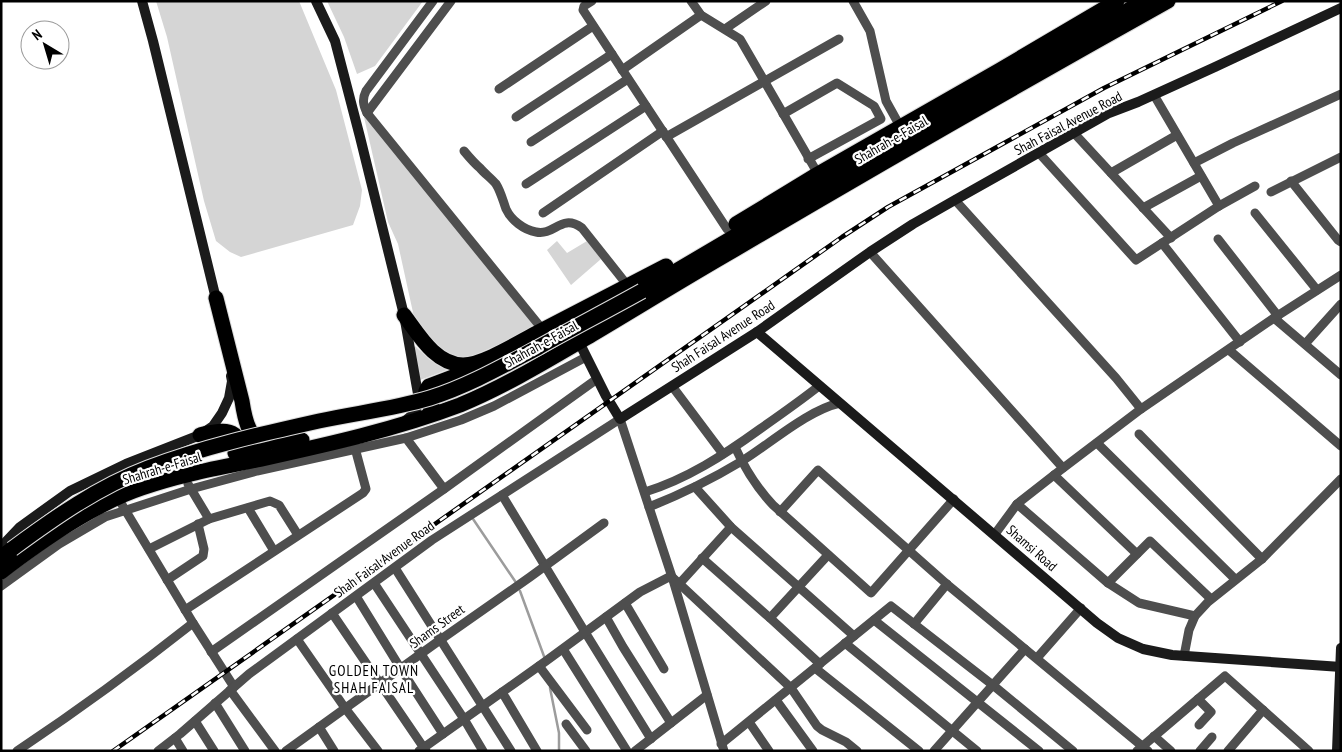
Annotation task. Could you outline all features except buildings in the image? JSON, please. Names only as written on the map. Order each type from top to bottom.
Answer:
[{"type":"highway","points":[[404,315],[428,348],[443,360],[462,365],[476,363],[543,330],[635,289],[671,263],[818,174],[901,128],[1117,1]]},
{"type":"highway","points":[[1060,55],[1144,1]]},
{"type":"highway","points":[[1060,55],[1168,1]]},
{"type":"highway","name":"Shahrah-e-Faisal","points":[[5,551],[87,497],[147,468],[244,439],[400,406],[469,384],[497,370],[635,289],[695,260],[1060,55]]},
{"type":"highway","name":"Shahrah-e-Faisal","points":[[1,572],[61,529],[122,505],[139,489],[183,476],[353,439],[403,431],[505,383],[579,342],[1060,55]]},
{"type":"highway","points":[[671,263],[695,260]]},
{"type":"highway","points":[[216,298],[244,413],[252,434],[256,439],[270,443],[302,440]]},
{"type":"highway","points":[[505,350],[489,362],[431,385],[425,391],[425,394],[429,406],[432,408],[488,387],[505,383]]},
{"type":"highway","points":[[139,489],[168,472],[235,453],[364,428],[403,431]]},
{"type":"highway","points":[[200,435],[222,430],[230,432],[236,436],[239,443],[240,449],[235,453]]},
{"type":"street","points":[[5,551],[20,528],[70,491],[126,464],[200,435],[213,426],[229,398],[232,381],[216,298],[142,1]]},
{"type":"street","points":[[316,1],[336,41],[404,315],[418,394],[418,404],[403,431]]},
{"type":"street","points":[[433,1],[366,91],[363,98],[364,105],[367,113],[543,330]]},
{"type":"street","points":[[367,113],[451,1]]},
{"type":"street","points":[[592,1],[584,6],[583,10],[728,229]]},
{"type":"street","points":[[690,1],[701,15],[740,39],[818,174]]},
{"type":"street","points":[[725,29],[766,1]]},
{"type":"street","points":[[853,1],[870,31],[886,101],[901,128]]},
{"type":"street","name":"Shah Faisal Avenue Road","points":[[158,751],[249,674],[441,534],[757,332],[913,224],[1109,113],[1154,95],[1341,8]]},
{"type":"street","points":[[622,70],[701,15]]},
{"type":"street","points":[[499,89],[593,26]]},
{"type":"street","points":[[543,213],[665,134],[840,39]]},
{"type":"street","points":[[516,117],[612,54]]},
{"type":"street","points":[[531,142],[628,79]]},
{"type":"street","points":[[783,114],[837,83],[874,106],[881,119],[808,159]]},
{"type":"street","points":[[1194,163],[1233,143],[1341,94]]},
{"type":"street","points":[[1154,95],[1219,206]]},
{"type":"street","points":[[526,184],[646,106]]},
{"type":"street","points":[[1074,133],[1170,238]]},
{"type":"street","points":[[1111,173],[1177,135]]},
{"type":"street","points":[[464,151],[498,186],[507,211],[516,221],[526,229],[538,233],[564,223],[571,222],[576,224],[582,228],[635,289]]},
{"type":"street","points":[[1039,152],[1136,260],[1219,206],[1255,186]]},
{"type":"street","points":[[1271,192],[1341,157]]},
{"type":"street","points":[[1143,208],[1201,176]]},
{"type":"street","points":[[1291,181],[1341,242]]},
{"type":"street","points":[[955,200],[1116,378],[1141,409]]},
{"type":"street","points":[[1255,213],[1317,290]]},
{"type":"street","points":[[1218,239],[1276,317],[1304,344],[1341,375]]},
{"type":"street","points":[[1162,244],[1240,342]]},
{"type":"street","points":[[870,252],[1063,468]]},
{"type":"street","points":[[994,534],[1017,504],[1141,409],[1341,275]]},
{"type":"street","points":[[1304,344],[1341,304]]},
{"type":"street","name":"Shamsi Road","points":[[757,332],[1097,623],[1118,638],[1143,649],[1172,655],[1340,667]]},
{"type":"street","points":[[579,342],[597,379],[620,419],[645,492],[723,747],[749,722],[891,606],[994,686],[1073,751]]},
{"type":"street","points":[[1229,350],[1341,446]]},
{"type":"street","points":[[1,586],[59,544],[122,505],[355,448],[403,431],[461,420],[494,406],[586,357]]},
{"type":"street","points":[[211,652],[597,379]]},
{"type":"street","points":[[672,386],[723,454]]},
{"type":"street","points":[[645,492],[688,475],[735,447],[820,386]]},
{"type":"street","points":[[649,507],[695,487],[741,461],[819,410],[840,403]]},
{"type":"street","points":[[403,431],[444,488]]},
{"type":"street","points":[[1138,434],[1262,559]]},
{"type":"street","points":[[1097,443],[1235,579]]},
{"type":"street","points":[[735,447],[746,471],[780,512],[871,592],[954,499]]},
{"type":"street","points":[[185,610],[362,493],[366,489],[355,448]]},
{"type":"street","points":[[780,512],[818,470],[948,584],[1142,749],[1154,736],[1225,676],[1310,751]]},
{"type":"street","points":[[1054,475],[1137,554]]},
{"type":"street","points":[[183,476],[209,519]]},
{"type":"street","points":[[1184,656],[1189,630],[1195,616],[1210,600],[1262,559],[1341,480]]},
{"type":"street","points":[[695,487],[731,527],[854,636]]},
{"type":"street","points":[[502,495],[651,739]]},
{"type":"street","points":[[149,549],[209,519],[270,501],[279,505],[298,535]]},
{"type":"street","points":[[1017,504],[1108,583],[1139,603],[1195,616]]},
{"type":"street","points":[[122,505],[232,689],[275,751]]},
{"type":"street","points":[[248,508],[274,551]]},
{"type":"street","name":"Shams Street","points":[[286,751],[604,523]]},
{"type":"street","points":[[167,580],[203,556],[204,549],[198,524]]},
{"type":"street","points":[[680,583],[731,527]]},
{"type":"street","points":[[1108,583],[1150,541],[1210,600]]},
{"type":"street","points":[[770,618],[828,555]]},
{"type":"street","points":[[702,558],[770,618],[818,666],[919,751]]},
{"type":"street","points":[[395,568],[511,751]]},
{"type":"street","points":[[671,576],[791,688],[817,726],[858,751]]},
{"type":"street","points":[[332,613],[380,682],[423,750],[640,592],[671,576]]},
{"type":"street","points":[[374,583],[483,751]]},
{"type":"street","points":[[914,624],[948,584]]},
{"type":"street","points":[[356,596],[443,734]]},
{"type":"street","points":[[625,603],[664,669]]},
{"type":"street","points":[[1037,658],[1081,608]]},
{"type":"street","points":[[606,617],[672,723]]},
{"type":"street","points":[[874,620],[1039,751]]},
{"type":"street","points":[[17,751],[138,667],[193,623]]},
{"type":"street","points":[[297,639],[345,708],[378,751]]},
{"type":"street","points":[[845,643],[977,751]]},
{"type":"street","points":[[1337,751],[1339,740],[1341,648]]},
{"type":"street","points":[[562,649],[627,751]]},
{"type":"street","points":[[934,751],[1025,649]]},
{"type":"street","points":[[540,666],[587,730]]},
{"type":"street","points":[[502,692],[537,751]]},
{"type":"street","points":[[635,751],[707,695]]},
{"type":"street","points":[[1198,699],[1211,712],[1200,726]]},
{"type":"street","points":[[776,700],[813,751]]},
{"type":"street","points":[[215,703],[245,751]]},
{"type":"street","points":[[1228,751],[1263,710]]},
{"type":"street","points":[[195,721],[214,751]]},
{"type":"street","points":[[749,722],[769,751]]},
{"type":"street","points":[[566,724],[586,751]]},
{"type":"street","points":[[318,727],[334,751]]},
{"type":"street","points":[[1154,736],[1171,751]]},
{"type":"street","points":[[1200,751],[1212,737]]},
{"type":"street","points":[[175,738],[183,751]]},
{"type":"street","points":[[298,742],[304,751]]},
{"type":"shaded area","points":[[156,1],[299,1],[336,90],[362,190],[360,206],[353,225],[241,257],[230,252],[216,241],[204,201],[167,37]]},
{"type":"shaded area","points":[[327,1],[423,1],[375,66],[357,74],[344,37]]},
{"type":"shaded area","points":[[365,116],[533,323],[535,329],[465,359],[454,360],[436,349],[414,317],[398,244],[388,222]]},
{"type":"shaded area","points":[[557,241],[567,253],[587,241],[601,259],[571,285],[547,250]]},
{"type":"shaded area","points":[[415,346],[430,360],[447,370],[420,380]]},
{"type":"waterway","points":[[471,516],[517,584]]},
{"type":"waterway","points":[[520,591],[545,659]]},
{"type":"waterway","points":[[550,688],[559,733],[559,751]]},
{"type":"railway","points":[[113,751],[842,237],[888,207],[1104,88],[1282,1]]},
{"type":"district","name":"GOLDEN TOWN SHAH FAISAL","points":[[374,678]]}]
